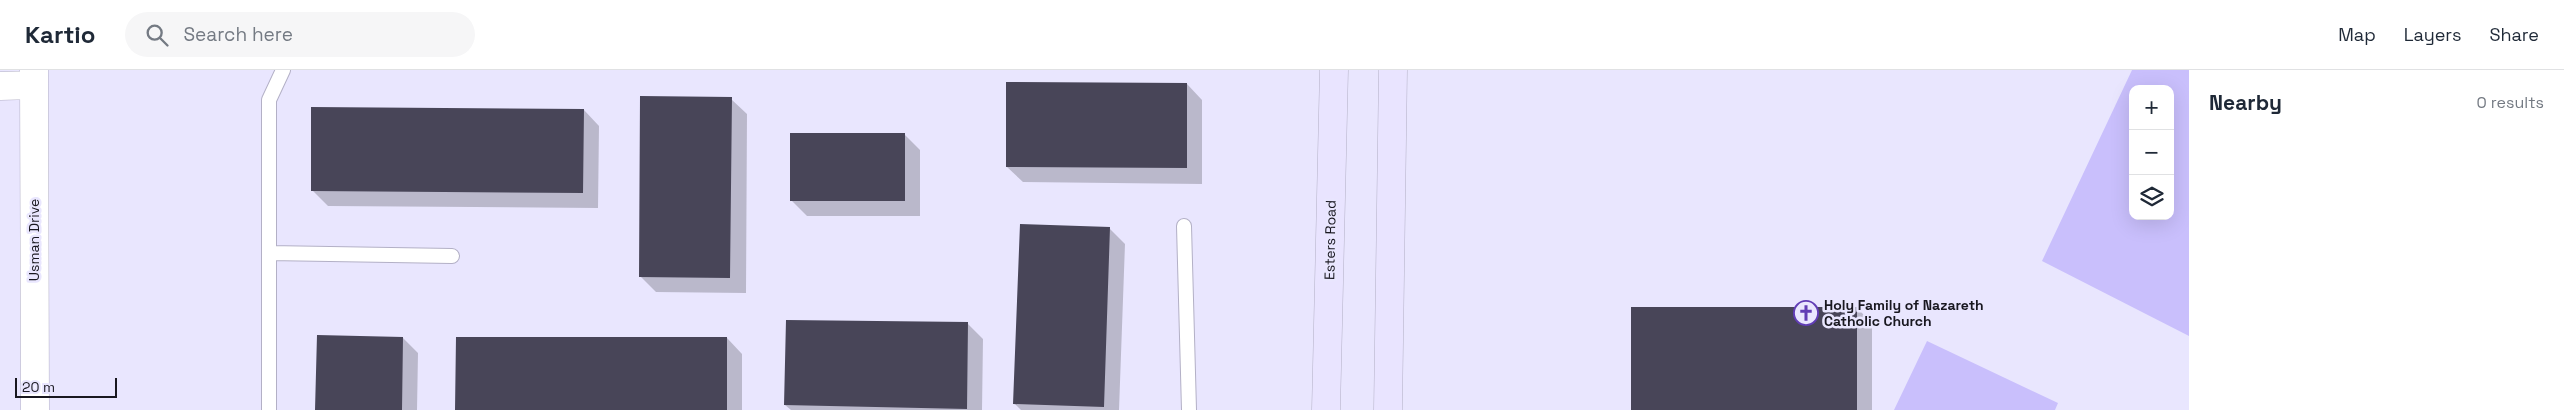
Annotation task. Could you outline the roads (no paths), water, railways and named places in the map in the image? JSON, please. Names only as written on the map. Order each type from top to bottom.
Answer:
[{"type":"main road","name":"Esters Road","points":[[1326,410],[1334,70]]},
{"type":"main road","points":[[1388,410],[1393,70]]},
{"type":"street","points":[[0,86],[34,78]]},
{"type":"street","name":"Usman Drive","points":[[34,78],[35,410]]},
{"type":"lane","points":[[269,410],[269,100],[283,70]]},
{"type":"lane","points":[[1184,226],[1189,410]]},
{"type":"lane","points":[[269,253],[452,256]]},
{"type":"place","name":"Holy Family of Nazareth Catholic Church","points":[[1806,313]]}]
